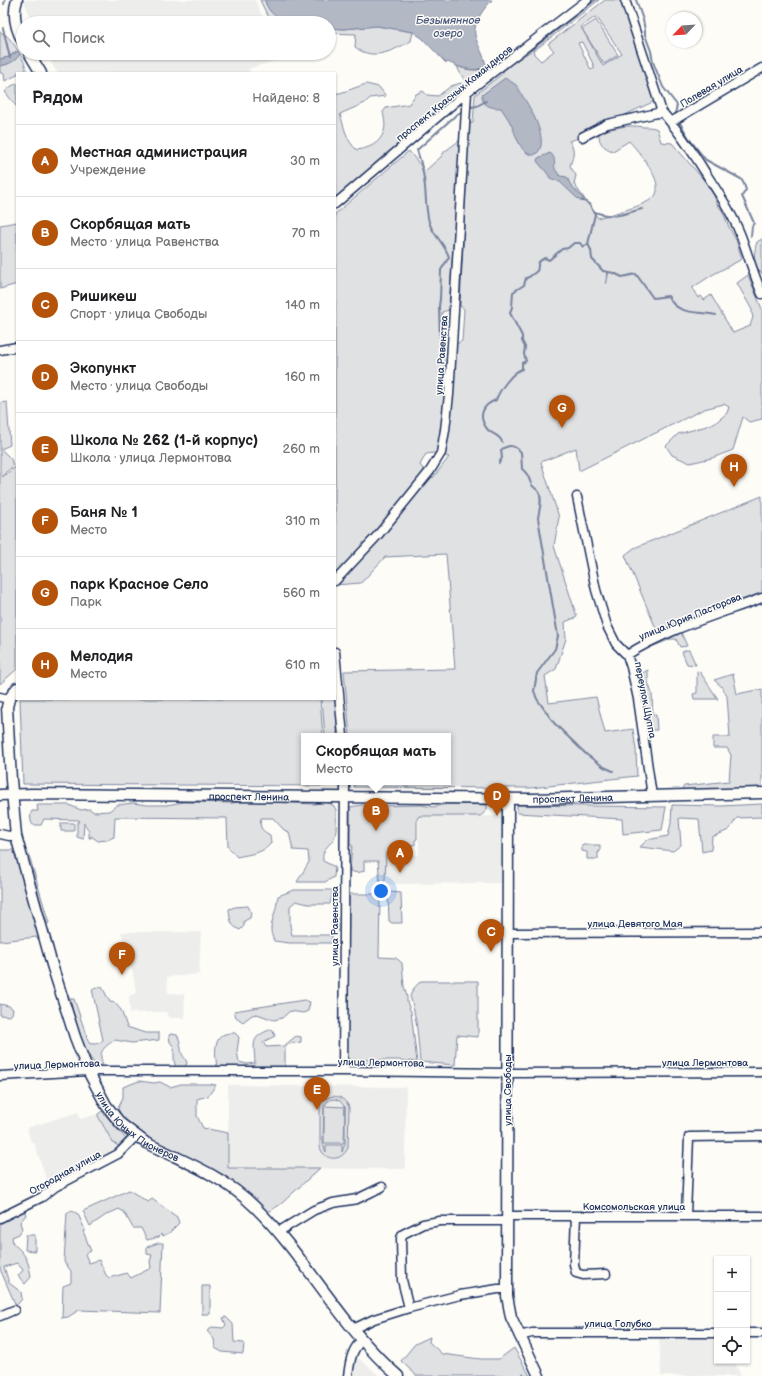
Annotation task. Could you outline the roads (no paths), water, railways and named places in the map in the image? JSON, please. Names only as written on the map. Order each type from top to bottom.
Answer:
[{"type":"main road","points":[[16,28],[14,8],[17,0]]},
{"type":"main road","points":[[34,60],[41,72]]},
{"type":"main road","points":[[5,698],[16,689]]},
{"type":"main road","name":"улица Юных Пионеров","points":[[5,698],[7,707],[16,836],[52,965],[76,1042],[94,1085],[110,1111],[121,1124],[136,1136],[146,1143],[220,1179],[255,1206],[278,1232],[353,1330],[398,1376]]},
{"type":"main road","name":"проспект Ленина","points":[[0,795],[508,798],[762,793]]},
{"type":"main road","name":"улица Свободы","points":[[508,798],[507,1289],[511,1317],[539,1376]]},
{"type":"street","name":"проспект Красных Командиров","points":[[336,203],[467,92],[587,0]]},
{"type":"street","points":[[625,0],[662,112],[695,155],[724,201],[741,236],[753,273],[762,294]]},
{"type":"street","name":"Полевая улица","points":[[671,122],[762,68]]},
{"type":"street","name":"улица Равенства","points":[[336,580],[378,535],[430,471],[441,453],[449,395],[467,92]]},
{"type":"street","points":[[582,138],[607,124],[662,112]]},
{"type":"street","points":[[0,350],[16,347]]},
{"type":"street","name":"переулок Щуппа","points":[[577,497],[596,590],[607,626],[616,644],[627,656],[631,666],[638,699],[652,796]]},
{"type":"street","name":"улица Юрия Пасторова","points":[[627,656],[648,643],[685,627],[762,598]]},
{"type":"street","points":[[336,662],[343,733]]},
{"type":"street","name":"улица Равенства","points":[[343,1071],[344,785]]},
{"type":"street","points":[[0,834],[16,836]]},
{"type":"street","name":"улица Девятого Мая","points":[[508,933],[762,932]]},
{"type":"street","name":"улица Лермонтова","points":[[0,1076],[88,1071],[343,1071],[508,1073],[762,1072]]},
{"type":"street","name":"Огородная улица","points":[[0,1218],[42,1197],[55,1187],[118,1154],[136,1136]]},
{"type":"street","points":[[686,1215],[689,1137],[762,1136]]},
{"type":"street","points":[[278,1232],[314,1210],[333,1203],[357,1199],[382,1187]]},
{"type":"street","points":[[576,1216],[574,1264],[576,1273],[583,1275],[606,1274]]},
{"type":"street","name":"Комсомольская улица","points":[[409,1308],[402,1280],[401,1238],[403,1234],[423,1224],[440,1221],[576,1216],[762,1216]]},
{"type":"street","points":[[353,1330],[374,1319],[409,1308],[460,1295],[507,1289]]},
{"type":"street","points":[[0,1316],[14,1310]]},
{"type":"street","name":"улица Голубко","points":[[519,1336],[532,1333],[714,1333]]},
{"type":"street","points":[[750,1333],[762,1333]]},
{"type":"street","points":[[348,1376],[352,1354],[362,1340]]},
{"type":"water","name":"Безымянное озеро","points":[[265,0],[492,0],[482,13],[476,23],[475,28],[476,39],[486,65],[483,69],[473,70],[448,62],[446,63],[422,38],[413,32],[377,26],[336,28],[336,16],[276,16],[269,9]]},
{"type":"water","points":[[16,52],[16,59],[14,61],[0,66],[0,59],[9,57]]},
{"type":"water","points":[[505,78],[517,86],[530,108],[538,126],[541,135],[541,144],[539,150],[534,155],[525,152],[522,148],[511,124],[501,108],[488,106],[482,99],[482,95]]},
{"type":"water","points":[[550,153],[554,158],[555,169],[560,176],[567,177],[570,184],[584,199],[584,202],[580,201],[560,182],[550,178],[537,161],[538,158]]},
{"type":"waterway","points":[[4,4],[5,0]]},
{"type":"waterway","points":[[531,50],[595,0]]},
{"type":"waterway","points":[[636,0],[643,20],[645,35],[651,51],[653,62],[663,87],[677,105],[676,116]]},
{"type":"waterway","points":[[3,28],[10,58]]},
{"type":"waterway","points":[[479,69],[481,75]]},
{"type":"waterway","points":[[471,107],[477,106],[486,101]]},
{"type":"waterway","points":[[440,340],[439,306],[441,270],[449,257],[429,222],[424,177],[417,150],[456,115],[464,110]]},
{"type":"waterway","points":[[680,123],[690,140],[706,160],[741,179],[746,190],[742,196],[754,223],[752,226],[751,236]]},
{"type":"waterway","points":[[502,442],[498,436],[488,430],[482,416],[484,408],[496,400],[506,382],[522,369],[522,363],[526,361],[524,354],[525,347],[522,341],[522,336],[510,313],[513,292],[524,285],[526,278],[537,271],[538,263],[545,258],[549,260],[562,249],[568,248],[574,243],[580,243],[583,247],[588,244],[595,214],[589,204],[582,200]]},
{"type":"waterway","points":[[595,212],[613,215],[642,209]]},
{"type":"waterway","points":[[588,244],[591,250],[592,259],[603,271],[614,273],[622,277],[636,274],[653,298],[668,296],[672,302],[682,310],[716,315]]},
{"type":"waterway","points":[[606,283],[608,272]]},
{"type":"waterway","points":[[499,463],[502,458],[501,450],[511,446],[521,452],[522,469],[528,475],[532,485],[539,492],[541,499],[538,518],[558,636],[555,649],[537,673],[534,691],[537,699],[554,723],[587,755],[604,767],[613,771]]},
{"type":"place","name":"парк Красное Село","points":[[562,428]]},
{"type":"place","name":"Мелодия","points":[[734,487]]},
{"type":"place","name":"Экопункт","points":[[497,816]]},
{"type":"place","name":"Скорбящая мать","points":[[376,831]]},
{"type":"place","name":"Местная администрация","points":[[400,873]]},
{"type":"place","name":"Ришикеш","points":[[491,952]]},
{"type":"place","name":"Баня № 1","points":[[122,975]]},
{"type":"place","name":"Школа № 262 (1-й корпус)","points":[[317,1110]]}]
